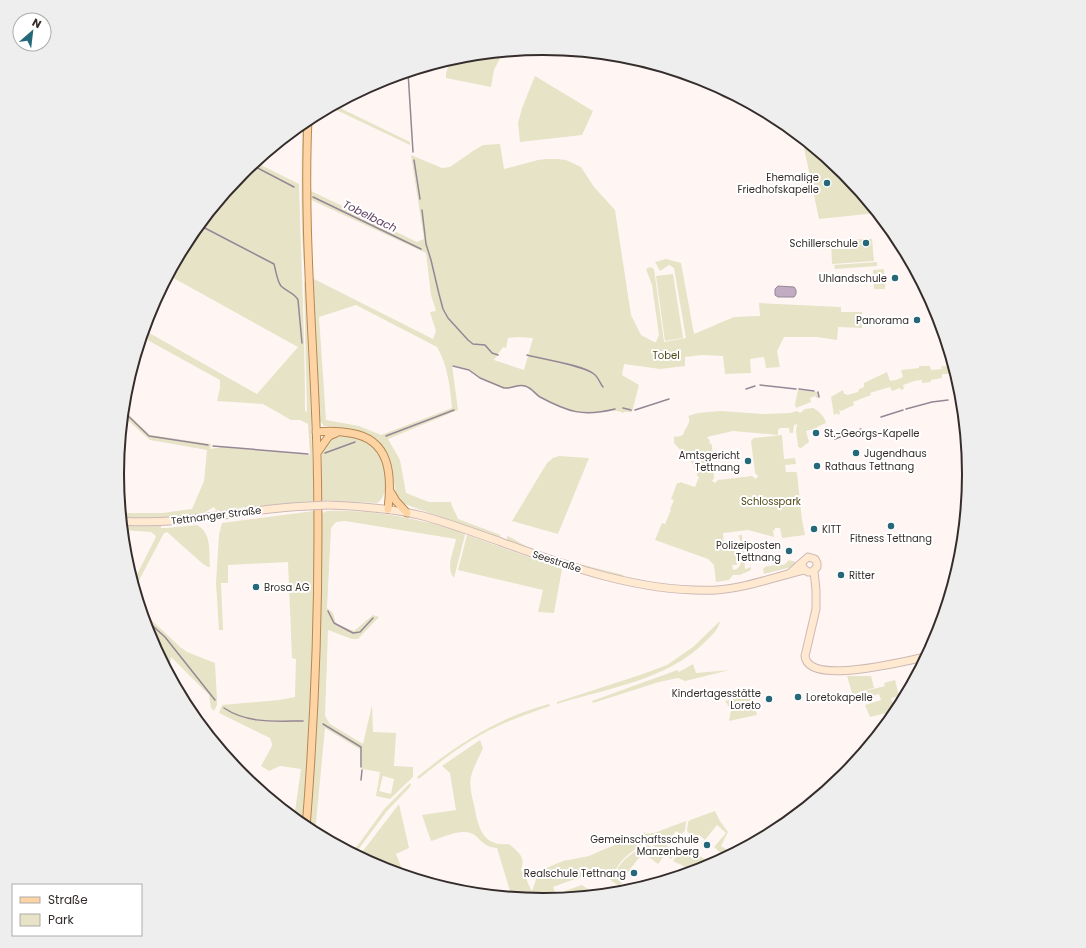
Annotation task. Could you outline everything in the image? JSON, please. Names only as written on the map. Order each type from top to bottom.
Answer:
[{"type":"main road","points":[[307,820],[317,638],[318,521],[317,453],[307,241],[306,170],[308,128]]},
{"type":"main road","points":[[316,432],[352,433],[360,435],[372,442],[381,451],[388,463],[390,472],[388,509]]},
{"type":"main road","points":[[317,453],[329,436],[337,432]]},
{"type":"main road","points":[[390,491],[396,501],[407,513]]},
{"type":"main road","name":"Seestraße","points":[[327,505],[364,506],[407,513],[450,524],[583,570],[642,584],[678,588],[725,589],[756,584],[808,569],[815,583],[816,609],[806,656],[807,662],[810,665],[815,668],[830,670],[859,670],[919,658]]},
{"type":"main road","name":"Tettnanger Straße","points":[[127,521],[157,522],[269,509],[327,505]]},
{"type":"green space","points":[[500,58],[494,70],[491,87],[446,78],[449,66]]},
{"type":"green space","points":[[535,76],[593,111],[582,135],[520,142],[518,123],[522,108]]},
{"type":"green space","points":[[340,108],[410,142],[410,145],[336,110]]},
{"type":"green space","points":[[305,130],[305,265],[302,230],[302,132]]},
{"type":"green space","name":"Tobel","points":[[500,144],[504,169],[546,159],[566,160],[581,167],[594,187],[615,210],[631,315],[641,335],[654,342],[656,342],[659,335],[652,285],[646,269],[650,267],[654,269],[664,342],[686,338],[674,268],[669,265],[660,271],[655,262],[666,259],[681,263],[694,334],[734,317],[760,316],[759,303],[841,307],[841,312],[862,312],[862,328],[838,327],[837,340],[817,337],[784,337],[777,351],[780,367],[766,368],[764,357],[750,359],[751,373],[725,374],[723,356],[702,355],[685,357],[685,366],[660,369],[624,364],[622,375],[639,385],[632,412],[623,413],[619,411],[609,411],[581,413],[570,410],[540,397],[528,387],[522,386],[504,388],[480,378],[469,369],[452,365],[458,410],[388,439],[400,460],[406,493],[429,502],[451,502],[458,519],[501,536],[498,538],[402,503],[396,494],[393,472],[390,464],[382,448],[376,442],[361,433],[345,428],[324,426],[319,420],[312,278],[433,339],[436,331],[430,312],[436,311],[431,295],[426,253],[309,199],[309,190],[417,242],[424,239],[411,155],[442,168],[450,167],[483,145]],"holes":[[[356,305],[437,347],[446,369],[452,408],[381,435],[359,426],[326,420],[319,317]],[[508,338],[533,338],[524,370],[494,360],[503,347],[506,348]]]},
{"type":"green space","points":[[804,148],[819,159],[839,178],[871,214],[819,219]]},
{"type":"green space","points":[[261,165],[299,184],[304,326],[305,410],[307,413],[304,282],[306,281],[314,501],[245,507],[221,511],[216,510],[214,507],[204,513],[158,520],[127,518],[126,513],[162,513],[192,509],[204,481],[207,450],[150,440],[128,420],[129,414],[150,435],[211,444],[210,449],[222,447],[310,455],[308,424],[300,420],[291,420],[263,404],[217,401],[220,380],[146,339],[149,333],[257,394],[298,347],[173,278],[180,264],[211,219],[228,198]]},
{"type":"green space","points":[[872,239],[874,261],[832,264],[831,240]]},
{"type":"green space","points":[[877,262],[877,266],[835,269],[834,265]]},
{"type":"green space","points":[[884,269],[885,289],[874,289],[873,270]]},
{"type":"green space","points":[[673,274],[683,338],[665,341],[656,276]]},
{"type":"green space","points":[[919,366],[930,366],[931,370],[942,369],[941,366],[948,367],[950,374],[942,374],[942,378],[931,380],[931,382],[922,383],[922,380],[919,380],[912,382],[903,385],[904,389],[901,390],[900,388],[892,391],[890,387],[870,393],[871,395],[853,402],[854,405],[841,411],[839,410],[840,414],[838,415],[837,413],[834,415],[831,397],[843,390],[844,394],[847,395],[858,392],[859,389],[864,387],[864,383],[887,372],[890,381],[903,377],[901,370],[919,368]]},
{"type":"green space","points":[[798,390],[818,392],[818,398],[815,396],[810,398],[811,402],[796,408],[795,404]]},
{"type":"green space","name":"Schlosspark","points":[[813,408],[821,414],[826,423],[817,428],[806,431],[809,442],[801,448],[798,447],[796,431],[797,424],[794,425],[793,433],[790,433],[789,428],[780,428],[778,430],[778,435],[733,431],[707,437],[712,445],[714,478],[712,481],[715,483],[718,480],[752,476],[756,479],[758,476],[755,473],[751,441],[754,438],[782,435],[784,459],[795,458],[796,464],[785,465],[786,472],[797,473],[805,535],[782,538],[780,528],[775,528],[775,530],[773,530],[774,537],[748,530],[723,533],[724,546],[734,546],[737,565],[732,565],[733,570],[737,569],[740,565],[742,556],[739,535],[742,535],[745,569],[751,567],[751,570],[740,575],[733,575],[729,580],[716,582],[714,565],[708,559],[655,540],[662,523],[665,524],[671,510],[670,509],[674,500],[671,499],[677,483],[680,482],[695,487],[699,477],[697,476],[692,463],[674,443],[675,436],[677,437],[683,435],[689,423],[688,416],[698,413],[720,411],[765,414],[790,413],[797,411],[800,413],[805,409]]},
{"type":"green space","points":[[340,435],[357,438],[372,445],[382,458],[386,470],[386,486],[381,500],[377,503],[321,500],[322,448],[327,440]]},
{"type":"green space","points":[[559,456],[589,458],[558,534],[512,521],[547,463],[553,458]]},
{"type":"green space","points":[[314,511],[312,668],[304,817],[295,811],[301,769],[280,766],[269,771],[261,766],[272,746],[270,738],[219,713],[222,705],[279,700],[295,697],[296,659],[292,658],[288,562],[228,565],[228,583],[221,583],[223,630],[219,630],[216,583],[219,535],[222,523]]},
{"type":"green space","points":[[327,511],[360,511],[392,515],[425,522],[457,530],[465,535],[454,578],[451,574],[450,564],[456,539],[345,521],[336,522],[331,528],[327,608],[333,613],[336,624],[354,631],[373,615],[379,617],[358,639],[352,639],[328,630],[325,716],[330,724],[363,744],[372,705],[373,732],[396,733],[394,766],[413,767],[413,777],[390,799],[376,796],[380,772],[362,769],[361,750],[325,728],[316,826],[310,822],[314,763],[322,513]],"holes":[[[383,776],[394,779],[391,794],[379,791]]]},
{"type":"green space","points":[[127,524],[161,525],[161,528],[197,525],[202,528],[209,543],[210,567],[203,564],[167,532],[164,533],[138,582],[136,575],[156,537],[151,532],[128,530]]},
{"type":"green space","points":[[467,535],[562,569],[554,613],[538,612],[543,590],[458,570]]},
{"type":"green space","points":[[507,536],[526,546],[550,555],[624,575],[622,577],[577,565],[507,542]]},
{"type":"green space","points":[[789,560],[796,562],[795,566],[764,574],[763,569],[765,567],[784,565]]},
{"type":"green space","points":[[150,618],[187,652],[215,663],[217,705],[214,711],[211,708],[209,695],[171,657],[170,665]]},
{"type":"green space","points":[[720,621],[717,629],[706,641],[691,654],[674,665],[656,674],[636,681],[557,704],[557,702],[667,665],[693,647]]},
{"type":"green space","points":[[693,664],[696,673],[730,670],[685,681],[678,678],[659,682],[593,703],[592,701],[677,670],[679,672]]},
{"type":"green space","points":[[847,676],[871,676],[874,688],[859,692],[859,694],[853,696]]},
{"type":"green space","points":[[895,680],[899,695],[897,699],[896,697],[891,698],[893,703],[887,713],[870,717],[865,705],[881,700],[879,694],[863,698],[861,692],[885,686],[884,683]]},
{"type":"green space","points":[[752,695],[757,715],[729,721],[731,710],[725,701]]},
{"type":"green space","points":[[549,704],[550,706],[494,728],[474,739],[446,757],[418,779],[417,777],[432,765],[479,733],[513,716]]},
{"type":"green space","points":[[480,740],[483,748],[473,770],[470,784],[477,820],[483,834],[487,839],[500,844],[509,844],[518,852],[522,858],[521,870],[525,875],[532,891],[539,871],[563,861],[589,856],[645,832],[645,834],[654,833],[686,821],[685,831],[681,834],[676,831],[669,840],[665,836],[661,841],[675,852],[678,849],[679,850],[671,859],[648,841],[629,854],[615,871],[616,877],[622,883],[619,886],[597,870],[592,876],[586,875],[553,887],[555,893],[510,891],[497,848],[487,846],[476,836],[466,832],[454,833],[431,841],[422,815],[456,810],[450,773],[442,766]]},
{"type":"green space","points":[[410,783],[411,785],[409,788],[387,811],[358,850],[355,849],[385,808]]},
{"type":"green space","points":[[399,804],[409,848],[396,854],[402,869],[362,852]]},
{"type":"green space","points":[[715,811],[728,832],[721,846],[728,850],[721,853],[714,847],[726,833],[717,825],[705,840],[699,835],[694,841],[691,839],[692,837],[687,831],[688,822]]},
{"type":"green space","points":[[647,844],[664,856],[658,864],[643,853],[622,879],[618,876],[616,872],[621,863]]},
{"type":"green space","points":[[689,847],[693,853],[694,852],[706,860],[686,868],[673,861],[682,849],[686,852]]},
{"type":"green space","points":[[582,885],[589,890],[561,892]]},
{"type":"shaded area","points":[[778,286],[794,287],[796,294],[794,297],[778,297],[775,295],[775,289]]},
{"type":"waterway","points":[[408,77],[413,152]]},
{"type":"waterway","points":[[414,160],[420,199]]},
{"type":"waterway","name":"Tobelbach","points":[[258,168],[294,187]]},
{"type":"waterway","name":"Tobelbach","points":[[313,197],[421,249]]},
{"type":"waterway","name":"Tobelbach","points":[[422,210],[426,244],[443,309],[448,318],[468,340],[473,344],[485,345],[492,353],[498,355]]},
{"type":"waterway","points":[[205,228],[274,264],[281,286],[298,300],[302,343]]},
{"type":"waterway","name":"Tobelbach","points":[[527,355],[572,365],[589,371],[598,378],[603,387]]},
{"type":"waterway","points":[[453,366],[469,370],[480,378],[504,388],[525,386],[540,397],[576,412],[594,413],[615,409]]},
{"type":"waterway","name":"Tobelbach","points":[[760,385],[796,389]]},
{"type":"waterway","name":"Tobelbach","points":[[746,389],[755,386]]},
{"type":"waterway","name":"Tobelbach","points":[[799,389],[814,391]]},
{"type":"waterway","name":"Tobelbach","points":[[818,392],[819,397]]},
{"type":"waterway","name":"Tobelbach","points":[[635,410],[669,399]]},
{"type":"waterway","points":[[906,409],[932,402],[948,400]]},
{"type":"waterway","name":"Tobelbach","points":[[623,408],[631,410]]},
{"type":"waterway","points":[[386,436],[454,410]]},
{"type":"waterway","points":[[881,417],[903,410]]},
{"type":"waterway","points":[[128,416],[149,436],[208,445]]},
{"type":"waterway","points":[[830,429],[832,433]]},
{"type":"waterway","points":[[835,439],[861,429]]},
{"type":"waterway","points":[[325,453],[355,442]]},
{"type":"waterway","points":[[213,446],[308,454]]},
{"type":"waterway","points":[[328,611],[334,623],[353,633],[360,632],[373,618]]},
{"type":"waterway","points":[[153,626],[165,637],[215,700]]},
{"type":"waterway","points":[[224,708],[243,717],[252,719],[272,721],[303,721]]},
{"type":"waterway","points":[[323,724],[361,747],[361,767]]},
{"type":"waterway","points":[[361,780],[362,770]]},
{"type":"place","name":"Ehemalige Friedhofskapelle","points":[[827,183]]},
{"type":"place","name":"Schillerschule","points":[[866,243]]},
{"type":"place","name":"Uhlandschule","points":[[895,278]]},
{"type":"place","name":"Panorama","points":[[917,320]]},
{"type":"place","name":"St.-Georgs-Kapelle","points":[[816,433]]},
{"type":"place","name":"Jugendhaus","points":[[856,453]]},
{"type":"place","name":"Amtsgericht Tettnang","points":[[748,461]]},
{"type":"place","name":"Rathaus Tettnang","points":[[817,466]]},
{"type":"place","name":"Fitness Tettnang","points":[[891,526]]},
{"type":"place","name":"KITT","points":[[814,529]]},
{"type":"place","name":"Polizeiposten Tettnang","points":[[789,551]]},
{"type":"place","name":"Ritter","points":[[841,575]]},
{"type":"place","name":"Brosa AG","points":[[256,587]]},
{"type":"place","name":"Loretokapelle","points":[[798,697]]},
{"type":"place","name":"Kindertagesstätte Loreto","points":[[769,699]]},
{"type":"place","name":"Gemeinschaftsschule Manzenberg","points":[[707,845]]},
{"type":"place","name":"Realschule Tettnang","points":[[634,873]]}]
